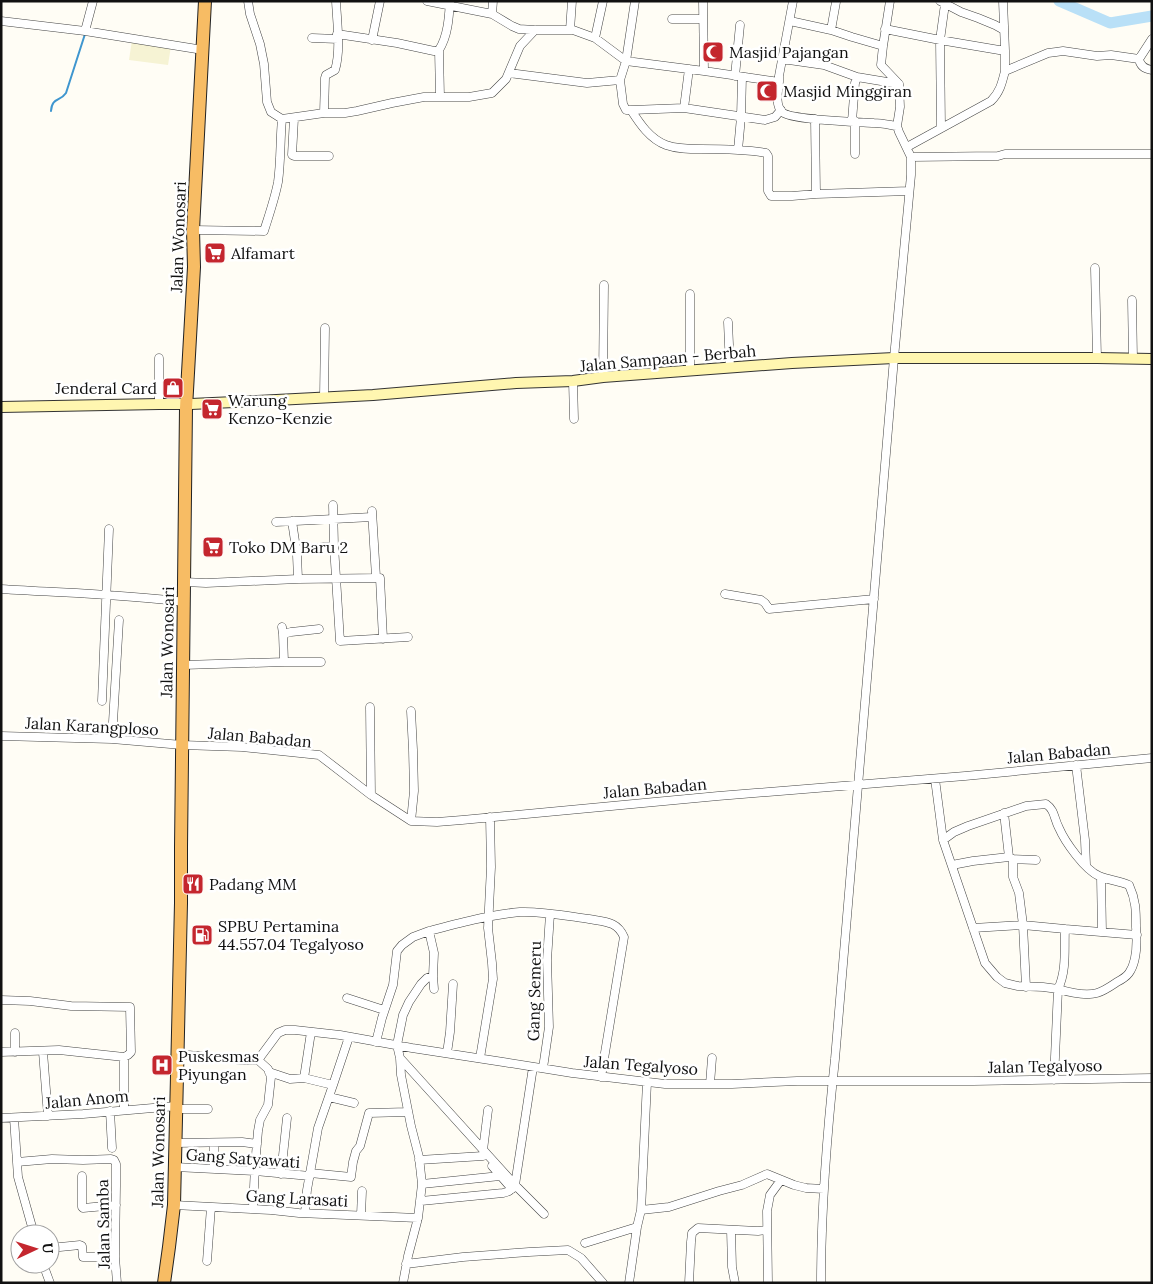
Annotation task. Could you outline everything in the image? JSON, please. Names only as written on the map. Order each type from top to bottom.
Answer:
[{"type":"highway","name":"Jalan Wonosari","points":[[164,1283],[174,1204],[181,904],[187,404],[205,1]]},
{"type":"main road","name":"Jalan Sampaan - Berbah","points":[[1,407],[187,404],[324,398],[516,383],[573,381],[603,377],[792,363],[894,358],[1152,359]]},
{"type":"street","points":[[85,31],[93,1]]},
{"type":"street","points":[[248,1],[250,14],[260,44],[268,106],[271,112],[282,119],[324,113],[345,113],[424,97],[469,97],[492,93],[506,79],[520,46],[535,30]]},
{"type":"street","points":[[324,113],[326,74],[335,70],[336,66],[338,37],[336,1]]},
{"type":"street","points":[[372,40],[380,1]]},
{"type":"street","points":[[427,1],[450,3],[492,14],[519,29],[570,30],[595,38],[626,60],[779,82]]},
{"type":"street","points":[[492,14],[493,1]]},
{"type":"street","points":[[570,30],[572,1]]},
{"type":"street","points":[[595,38],[602,1]]},
{"type":"street","points":[[703,1],[704,71]]},
{"type":"street","points":[[793,1],[779,82],[778,106],[781,110],[786,115],[897,126]]},
{"type":"street","points":[[821,1283],[824,1189],[911,175],[911,157],[897,126],[900,107],[899,84],[881,65],[890,1]]},
{"type":"street","points":[[907,147],[991,101],[995,97],[1005,71],[1003,1]]},
{"type":"street","points":[[636,2],[626,60],[620,80],[623,104],[626,110],[684,108],[765,120],[775,117],[781,110]]},
{"type":"street","points":[[831,30],[836,2]]},
{"type":"street","points":[[440,97],[439,50],[443,44],[450,3]]},
{"type":"street","points":[[941,127],[940,40],[942,3],[1004,30]]},
{"type":"street","points":[[672,20],[703,19]]},
{"type":"street","points":[[1,21],[85,31],[203,50]]},
{"type":"street","points":[[790,21],[831,30],[883,46]]},
{"type":"street","points":[[738,150],[741,117],[738,77],[740,24]]},
{"type":"street","points":[[885,29],[1005,50]]},
{"type":"street","points":[[312,38],[338,37],[372,40],[434,51],[439,50]]},
{"type":"street","points":[[1152,39],[1139,59],[1139,63],[1142,66],[1152,70]]},
{"type":"street","points":[[1005,71],[1048,53],[1063,51],[1139,59]]},
{"type":"street","points":[[782,59],[824,65],[857,77],[899,84]]},
{"type":"street","points":[[684,108],[689,69]]},
{"type":"street","points":[[509,73],[587,82],[620,80]]},
{"type":"street","points":[[855,154],[853,121],[857,77]]},
{"type":"street","points":[[631,110],[647,132],[666,145],[680,149],[738,150],[766,153],[768,156],[768,191],[771,196],[909,191]]},
{"type":"street","points":[[294,118],[292,155],[329,156]]},
{"type":"street","points":[[815,118],[816,194]]},
{"type":"street","points":[[194,230],[264,231],[278,183],[282,119]]},
{"type":"street","points":[[911,157],[998,156],[1005,154],[1152,154]]},
{"type":"street","points":[[1095,268],[1097,358]]},
{"type":"street","points":[[603,377],[604,285]]},
{"type":"street","points":[[690,294],[690,371]]},
{"type":"street","points":[[1132,300],[1133,359]]},
{"type":"street","points":[[728,322],[730,368]]},
{"type":"street","points":[[324,328],[324,398]]},
{"type":"street","points":[[159,358],[159,404]]},
{"type":"street","points":[[573,381],[574,418]]},
{"type":"street","points":[[333,505],[340,641],[408,637]]},
{"type":"street","points":[[276,522],[334,520],[372,514],[376,577]]},
{"type":"street","points":[[292,521],[298,579]]},
{"type":"street","points":[[102,701],[109,529]]},
{"type":"street","points":[[296,550],[334,546]]},
{"type":"street","points":[[184,582],[380,578],[383,639]]},
{"type":"street","points":[[1,589],[107,595],[184,602]]},
{"type":"street","points":[[725,594],[761,600],[769,609],[874,599]]},
{"type":"street","points":[[112,739],[121,645],[119,620]]},
{"type":"street","points":[[284,662],[282,630],[291,632],[319,629]]},
{"type":"street","points":[[104,643],[121,645]]},
{"type":"street","points":[[183,665],[321,662]]},
{"type":"street","points":[[370,707],[371,795]]},
{"type":"street","points":[[411,711],[414,783],[411,821]]},
{"type":"street","name":"Jalan Karangploso","points":[[1,736],[112,739],[182,745]]},
{"type":"street","name":"Jalan Babadan","points":[[182,745],[242,747],[319,755],[371,795],[411,821],[420,822],[935,779],[1152,758]]},
{"type":"street","points":[[1076,765],[1086,865]]},
{"type":"street","points":[[935,779],[943,840],[985,963],[996,977],[1005,983],[1026,987],[1043,987],[1096,994],[1109,988],[1130,972],[1135,958],[1137,935],[1134,896],[1129,886],[1119,881],[1100,877],[1086,865],[1068,844],[1048,805],[1026,806],[1004,813],[954,832],[943,840]]},
{"type":"street","points":[[1004,813],[1013,877],[1020,893],[1026,987]]},
{"type":"street","points":[[480,1058],[493,979],[488,928],[491,866],[490,817]]},
{"type":"street","points":[[952,865],[1011,858],[1036,860]]},
{"type":"street","points":[[1100,877],[1102,932]]},
{"type":"street","points":[[376,1042],[392,985],[397,951],[413,937],[429,931],[488,917],[520,912],[574,917],[610,923],[620,929],[624,937],[601,1077]]},
{"type":"street","name":"Gang Semeru","points":[[543,1068],[549,1027],[547,960],[550,914]]},
{"type":"street","points":[[973,928],[1023,924],[1137,935]]},
{"type":"street","points":[[1054,1080],[1058,989],[1062,982],[1064,969],[1065,929]]},
{"type":"street","points":[[429,931],[434,952],[434,989]]},
{"type":"street","points":[[403,1283],[418,1218],[422,1184],[397,1045],[403,1015],[409,1002],[427,978],[433,976]]},
{"type":"street","points":[[447,1053],[453,984]]},
{"type":"street","points":[[347,998],[384,1010]]},
{"type":"street","points":[[1,1000],[30,1001],[64,1006],[130,1007],[131,1052],[124,1057],[59,1050],[1,1052]]},
{"type":"street","name":"Jalan Tegalyoso","points":[[258,1060],[278,1033],[290,1030],[349,1037],[601,1077],[665,1084],[1152,1078]]},
{"type":"street","points":[[15,1032],[15,1052]]},
{"type":"street","points":[[304,1078],[311,1032]]},
{"type":"street","points":[[305,1213],[306,1190],[320,1122],[349,1037]]},
{"type":"street","points":[[43,1052],[48,1116]]},
{"type":"street","points":[[177,1054],[258,1060],[268,1069],[271,1077],[268,1105],[260,1120],[253,1209]]},
{"type":"street","points":[[124,1057],[124,1110]]},
{"type":"street","points":[[710,1084],[712,1058]]},
{"type":"street","points":[[400,1061],[514,1187]]},
{"type":"street","points":[[421,1201],[503,1193],[508,1192],[514,1187],[533,1067]]},
{"type":"street","points":[[269,1072],[290,1078],[304,1078],[333,1085]]},
{"type":"street","points":[[629,1283],[641,1210],[647,1082]]},
{"type":"street","points":[[329,1097],[354,1103]]},
{"type":"street","name":"Jalan Anom","points":[[1,1118],[176,1107],[208,1109]]},
{"type":"street","points":[[488,1110],[483,1153],[500,1176],[544,1214]]},
{"type":"street","points":[[110,1111],[112,1148]]},
{"type":"street","name":"Gang Satyawati","points":[[175,1167],[351,1177],[356,1151],[360,1146],[369,1113],[408,1112]]},
{"type":"street","points":[[14,1118],[18,1177],[31,1224]]},
{"type":"street","points":[[281,1174],[287,1118]]},
{"type":"street","points":[[175,1143],[242,1142],[257,1144]]},
{"type":"street","points":[[214,1143],[214,1169]]},
{"type":"street","points":[[419,1160],[483,1153]]},
{"type":"street","name":"Jalan Samba","points":[[17,1162],[52,1158],[114,1160],[116,1164],[115,1257],[118,1283]]},
{"type":"street","points":[[641,1210],[669,1207],[742,1185],[767,1174],[806,1188],[824,1189]]},
{"type":"street","points":[[82,1176],[83,1208],[116,1205]]},
{"type":"street","points":[[422,1184],[500,1176]]},
{"type":"street","points":[[768,1283],[767,1211],[770,1195],[781,1180]]},
{"type":"street","points":[[362,1191],[362,1216]]},
{"type":"street","name":"Gang Larasati","points":[[174,1204],[418,1218]]},
{"type":"street","points":[[207,1261],[211,1207]]},
{"type":"street","points":[[585,1243],[637,1227]]},
{"type":"street","points":[[689,1283],[692,1233],[698,1228],[767,1230]]},
{"type":"street","points":[[730,1230],[735,1283]]},
{"type":"street","points":[[60,1247],[80,1245],[83,1249],[83,1257],[115,1257]]},
{"type":"street","points":[[406,1264],[463,1257],[568,1250],[581,1258],[603,1283]]},
{"type":"shaded area","points":[[132,40],[171,46],[168,65],[129,60]]},
{"type":"waterway","points":[[1059,1],[1110,23],[1152,16]]},
{"type":"waterway","points":[[51,111],[53,104],[66,93],[85,34]]},
{"type":"place","name":"Masjid Pajangan","points":[[713,52]]},
{"type":"place","name":"Masjid Minggiran","points":[[767,91]]},
{"type":"place","name":"Alfamart","points":[[215,253]]},
{"type":"place","name":"Jenderal Card","points":[[173,388]]},
{"type":"place","name":"Warung Kenzo-Kenzie","points":[[212,409]]},
{"type":"place","name":"Toko DM Baru 2","points":[[213,547]]},
{"type":"place","name":"Padang MM","points":[[193,884]]},
{"type":"place","name":"SPBU Pertamina 44.557.04 Tegalyoso","points":[[202,935]]},
{"type":"place","name":"Puskesmas Piyungan","points":[[162,1065]]}]
